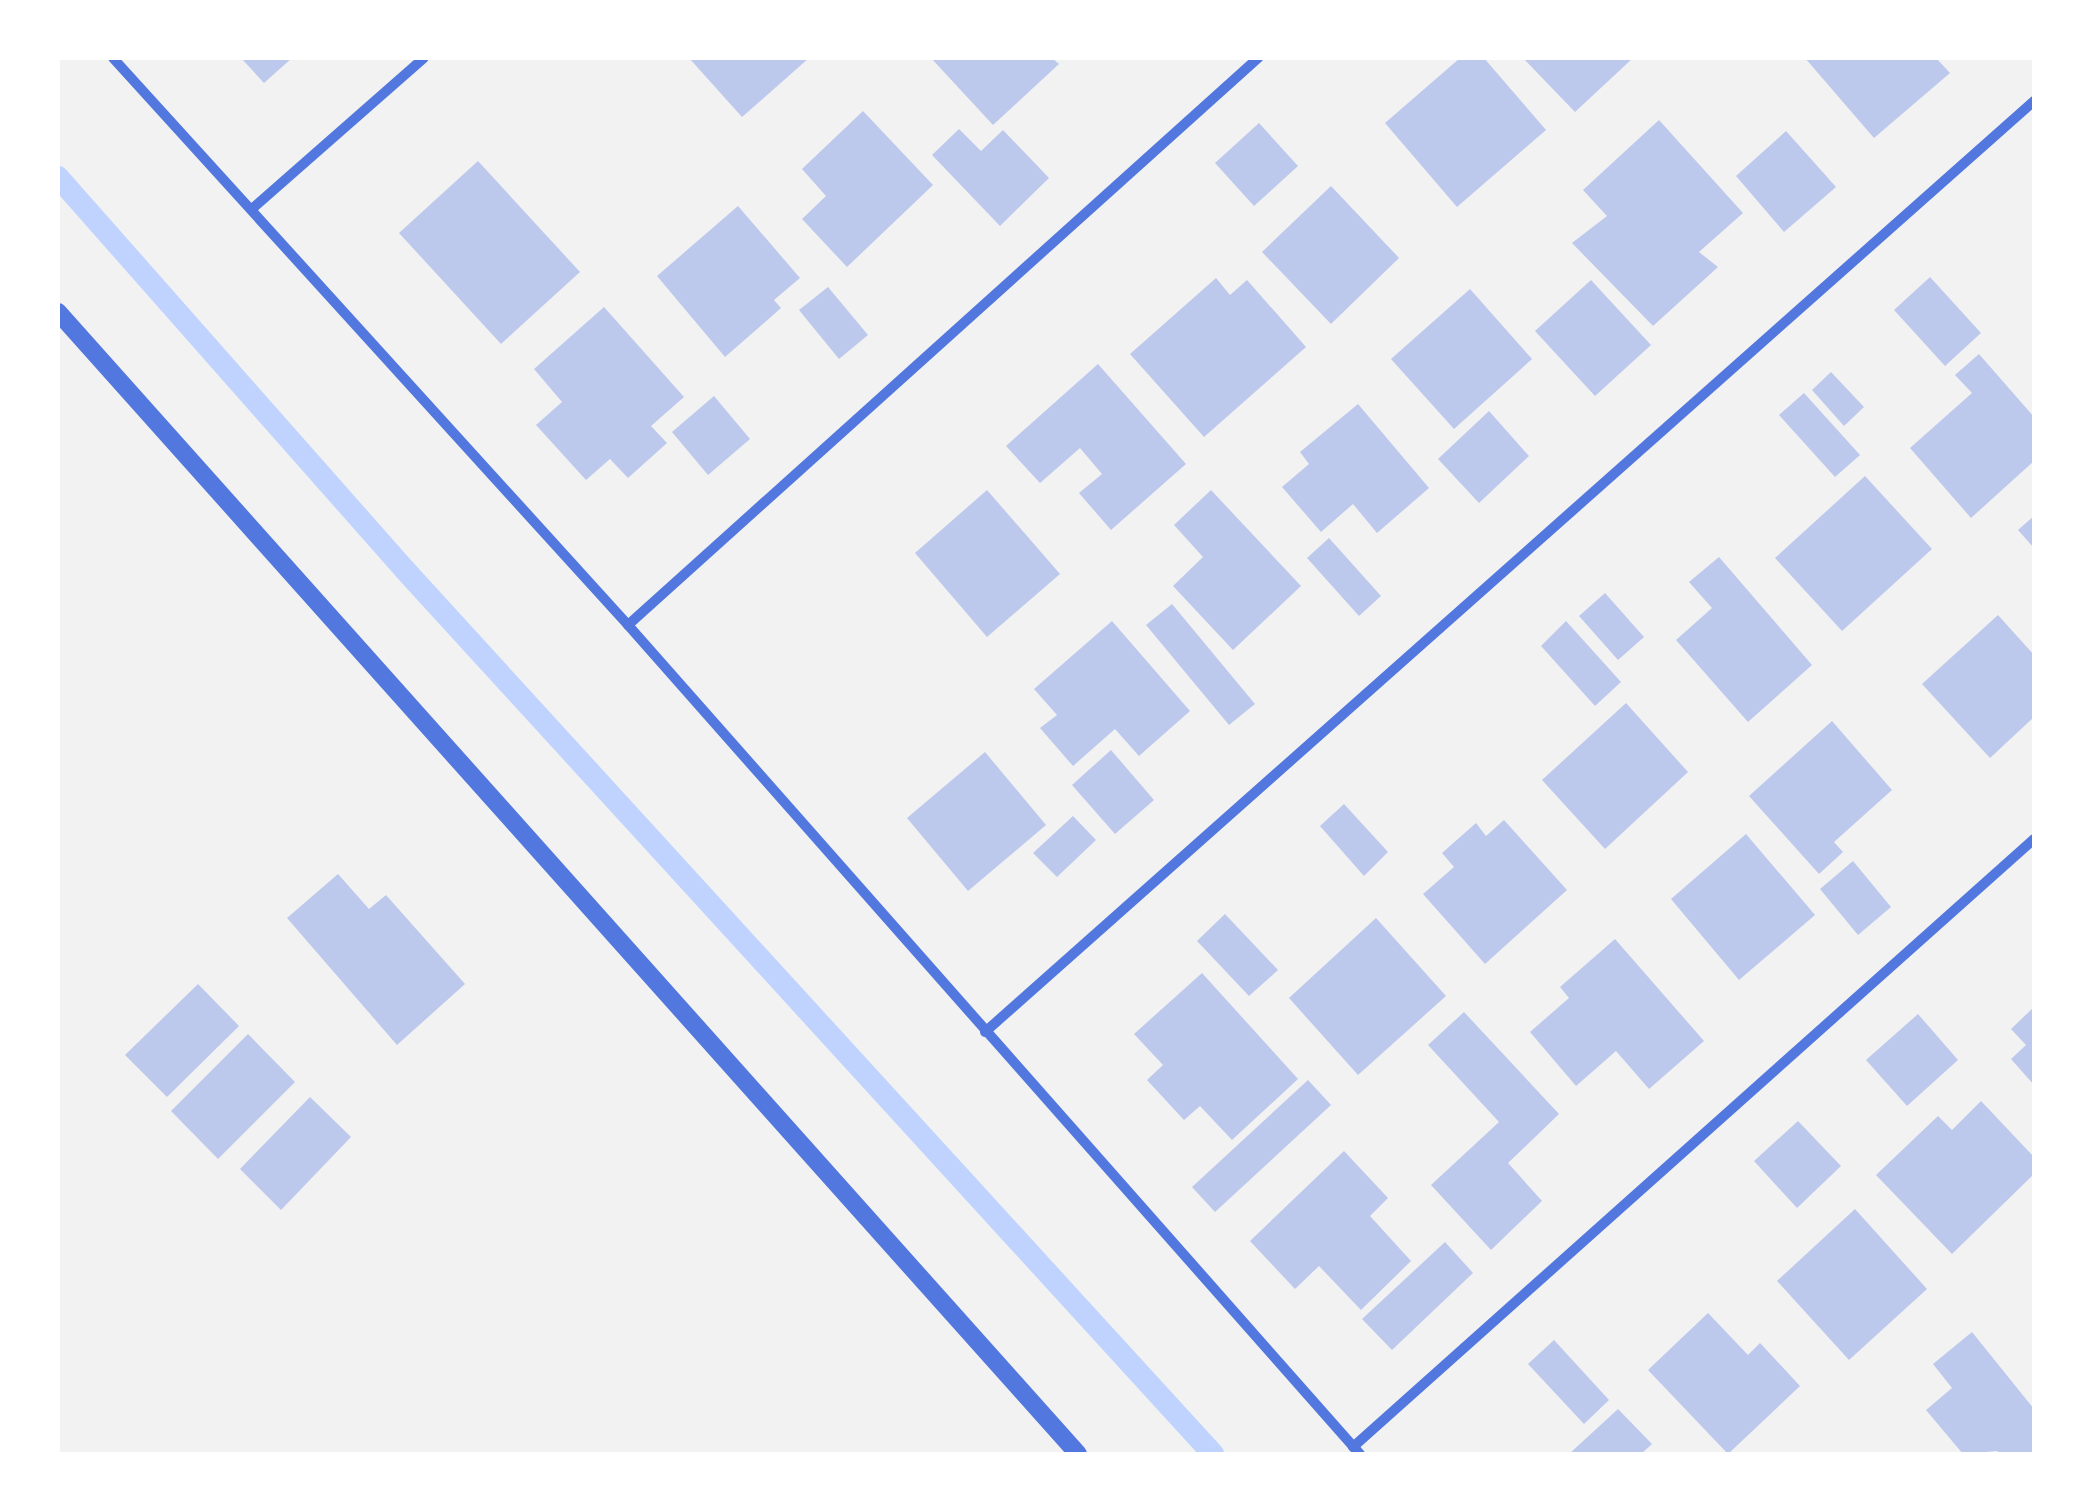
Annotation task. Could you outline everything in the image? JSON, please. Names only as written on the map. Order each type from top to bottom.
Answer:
[{"type":"street","points":[[113,58],[254,208],[628,624],[1356,1450],[2034,839]]},
{"type":"street","points":[[254,208],[424,58]]},
{"type":"street","points":[[628,624],[1258,58]]},
{"type":"street","points":[[985,1032],[2034,101]]},
{"type":"street","points":[[58,312],[1078,1454]]},
{"type":"building","points":[[241,58],[292,58],[264,83]]},
{"type":"building","points":[[689,58],[809,58],[742,117]]},
{"type":"building","points":[[931,58],[1052,58],[1059,64],[993,125]]},
{"type":"building","points":[[1460,58],[1484,58],[1546,130],[1457,207],[1385,123]]},
{"type":"building","points":[[1523,58],[1633,58],[1575,112]]},
{"type":"building","points":[[1805,58],[1936,58],[1950,73],[1874,138]]},
{"type":"building","points":[[863,111],[933,185],[847,267],[802,219],[826,196],[802,169]]},
{"type":"building","points":[[1659,120],[1743,213],[1699,252],[1718,267],[1653,326],[1572,243],[1607,216],[1583,190]]},
{"type":"building","points":[[1259,123],[1298,166],[1254,206],[1215,163]]},
{"type":"building","points":[[959,129],[981,151],[1003,130],[1049,178],[1000,226],[932,155]]},
{"type":"building","points":[[1786,131],[1836,187],[1784,232],[1736,176]]},
{"type":"building","points":[[478,161],[580,272],[501,344],[399,233]]},
{"type":"building","points":[[1331,186],[1399,258],[1331,324],[1262,252]]},
{"type":"building","points":[[738,206],[800,278],[774,300],[781,308],[725,357],[657,276]]},
{"type":"building","points":[[1930,277],[1981,333],[1945,366],[1894,310]]},
{"type":"building","points":[[1216,278],[1230,295],[1247,280],[1306,347],[1204,437],[1130,354]]},
{"type":"building","points":[[1591,280],[1651,345],[1595,396],[1535,331]]},
{"type":"building","points":[[828,287],[868,335],[839,359],[799,310]]},
{"type":"building","points":[[1470,289],[1532,359],[1454,429],[1391,359]]},
{"type":"building","points":[[604,307],[684,397],[651,426],[667,443],[628,478],[610,459],[586,480],[536,425],[562,402],[534,369]]},
{"type":"building","points":[[1979,354],[2034,417],[2034,461],[1971,518],[1910,448],[1972,393],[1955,375]]},
{"type":"building","points":[[1098,364],[1186,464],[1111,530],[1079,493],[1102,474],[1080,448],[1040,483],[1006,446]]},
{"type":"building","points":[[1831,372],[1864,407],[1844,426],[1812,390]]},
{"type":"building","points":[[1804,393],[1860,455],[1835,477],[1779,415]]},
{"type":"building","points":[[714,396],[750,439],[708,475],[672,432]]},
{"type":"building","points":[[1358,404],[1429,488],[1377,533],[1353,504],[1321,532],[1282,487],[1309,464],[1300,452]]},
{"type":"building","points":[[1489,411],[1529,456],[1479,503],[1438,459]]},
{"type":"building","points":[[1865,476],[1932,549],[1842,631],[1775,558]]},
{"type":"building","points":[[987,490],[1060,574],[987,637],[915,553]]},
{"type":"building","points":[[1211,490],[1301,586],[1233,650],[1173,586],[1203,557],[1174,525]]},
{"type":"building","points":[[2034,516],[2034,548],[2018,530]]},
{"type":"building","points":[[1329,538],[1381,596],[1359,616],[1307,558]]},
{"type":"building","points":[[1719,557],[1812,665],[1748,722],[1676,640],[1712,608],[1689,582]]},
{"type":"building","points":[[1605,593],[1644,637],[1618,660],[1579,616]]},
{"type":"building","points":[[1172,604],[1255,704],[1229,725],[1146,625]]},
{"type":"building","points":[[1998,615],[2034,655],[2034,717],[1990,758],[1922,684]]},
{"type":"building","points":[[1112,621],[1190,711],[1139,756],[1115,729],[1073,766],[1040,728],[1057,715],[1034,689]]},
{"type":"building","points":[[1566,621],[1621,682],[1595,706],[1541,646]]},
{"type":"building","points":[[1626,703],[1688,772],[1605,849],[1542,780]]},
{"type":"building","points":[[1832,721],[1892,790],[1834,842],[1843,852],[1819,874],[1749,796]]},
{"type":"building","points":[[1111,750],[1154,800],[1115,834],[1072,785]]},
{"type":"building","points":[[985,752],[1046,825],[968,891],[907,818]]},
{"type":"building","points":[[1344,804],[1388,852],[1364,876],[1320,826]]},
{"type":"building","points":[[1073,816],[1096,840],[1057,877],[1033,853]]},
{"type":"building","points":[[1504,820],[1567,890],[1485,964],[1423,894],[1454,867],[1442,853],[1476,823],[1486,836]]},
{"type":"building","points":[[1746,834],[1815,915],[1739,980],[1671,899]]},
{"type":"building","points":[[1853,861],[1891,907],[1858,935],[1820,889]]},
{"type":"building","points":[[338,874],[369,909],[386,895],[465,984],[397,1045],[287,918]]},
{"type":"building","points":[[1225,914],[1278,970],[1249,996],[1197,941]]},
{"type":"building","points":[[1376,918],[1446,996],[1358,1075],[1289,998]]},
{"type":"building","points":[[1615,939],[1704,1041],[1649,1089],[1616,1051],[1576,1086],[1530,1032],[1569,998],[1560,987]]},
{"type":"building","points":[[1202,973],[1298,1079],[1232,1140],[1200,1106],[1184,1120],[1147,1080],[1163,1065],[1134,1034]]},
{"type":"building","points":[[198,984],[239,1026],[167,1097],[125,1055]]},
{"type":"building","points":[[2034,1007],[2034,1085],[2011,1059],[2026,1045],[2011,1029]]},
{"type":"building","points":[[1464,1012],[1559,1114],[1508,1163],[1542,1201],[1491,1250],[1431,1185],[1499,1122],[1428,1045]]},
{"type":"building","points":[[1918,1014],[1958,1060],[1907,1106],[1866,1060]]},
{"type":"building","points":[[248,1034],[295,1082],[218,1159],[171,1111]]},
{"type":"building","points":[[1308,1080],[1331,1105],[1215,1212],[1192,1187]]},
{"type":"building","points":[[310,1097],[351,1137],[281,1210],[240,1169]]},
{"type":"building","points":[[1981,1101],[2034,1157],[2034,1174],[1952,1254],[1876,1175],[1938,1116],[1952,1130]]},
{"type":"building","points":[[1798,1121],[1841,1166],[1797,1208],[1754,1161]]},
{"type":"building","points":[[1344,1151],[1388,1198],[1370,1216],[1411,1261],[1361,1310],[1319,1266],[1295,1289],[1250,1241]]},
{"type":"building","points":[[1855,1209],[1927,1289],[1849,1360],[1777,1281]]},
{"type":"building","points":[[1445,1242],[1473,1273],[1392,1350],[1362,1319]]},
{"type":"building","points":[[1708,1313],[1748,1355],[1760,1343],[1800,1386],[1728,1454],[1648,1370]]},
{"type":"building","points":[[1972,1332],[2034,1409],[2034,1454],[1963,1454],[1926,1410],[1952,1388],[1933,1364]]},
{"type":"building","points":[[1554,1340],[1609,1400],[1584,1424],[1528,1364]]},
{"type":"building","points":[[1618,1409],[1652,1444],[1641,1454],[1569,1454]]},
{"type":"waterway","points":[[58,177],[405,570],[1213,1454]]}]
